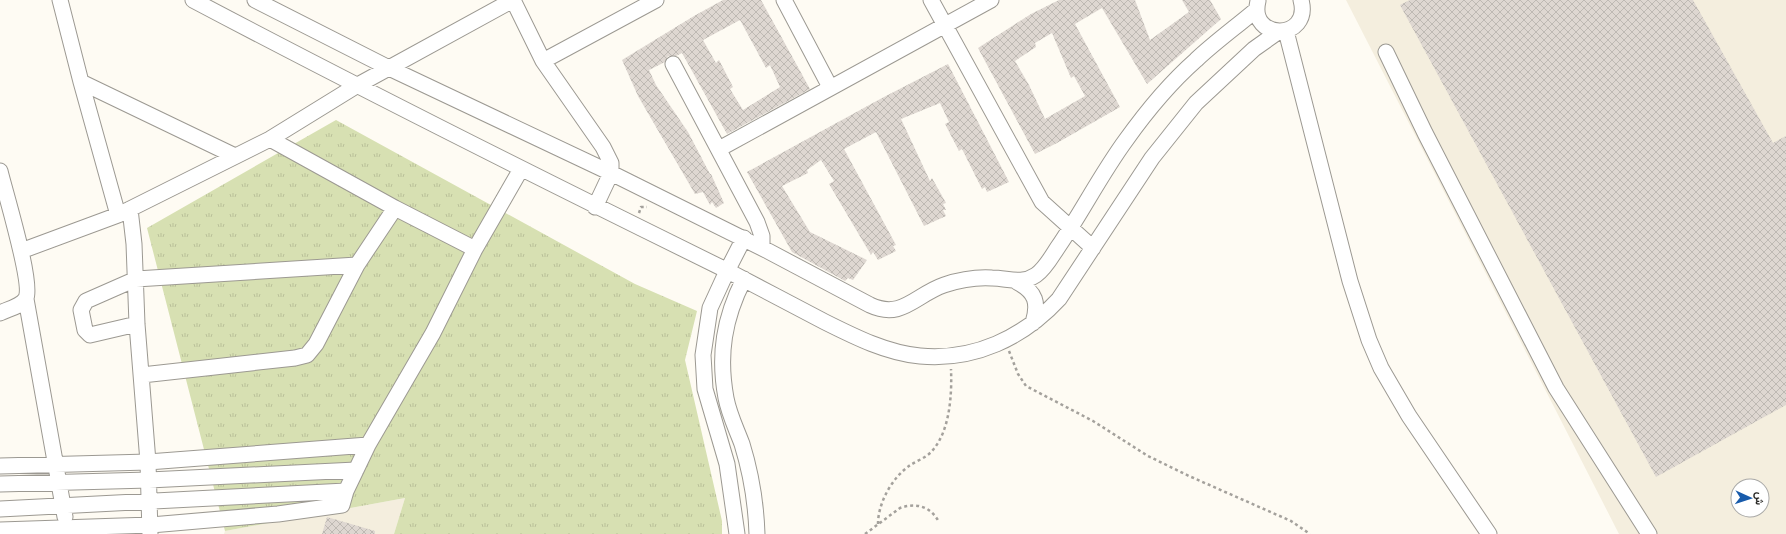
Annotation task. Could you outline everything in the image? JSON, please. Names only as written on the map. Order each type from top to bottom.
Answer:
[{"type":"street","points":[[60,0],[81,82],[124,212],[136,279],[137,324],[148,462],[151,529]]},
{"type":"street","points":[[193,0],[356,86],[744,279],[861,340],[918,356],[950,356],[972,353],[1005,340],[1032,323],[1058,299],[1152,158],[1196,103],[1254,49],[1282,31],[1293,27],[1299,22],[1304,2]]},
{"type":"street","points":[[256,0],[389,68],[611,172],[744,238],[880,309],[899,309],[943,286],[967,279],[992,278],[1017,282],[1028,280],[1037,275],[1070,229],[1126,140],[1163,95],[1196,60],[1257,5]]},
{"type":"street","points":[[21,251],[124,212],[270,139],[356,86],[513,0],[543,61],[603,147],[611,163],[611,172],[595,206]]},
{"type":"street","points":[[543,61],[656,0]]},
{"type":"street","points":[[784,0],[830,87]]},
{"type":"street","points":[[931,0],[1034,190],[1042,202],[1070,229],[1093,248]]},
{"type":"street","points":[[719,149],[991,0]]},
{"type":"street","points":[[1257,5],[1258,18],[1263,25],[1270,30],[1282,31]]},
{"type":"street","points":[[1282,31],[1350,281],[1369,340],[1381,368],[1409,416],[1489,534]]},
{"type":"street","points":[[1386,52],[1425,133],[1556,388],[1649,534]]},
{"type":"street","points":[[673,64],[758,222],[762,236],[762,248]]},
{"type":"street","points":[[81,82],[235,156]]},
{"type":"street","points":[[270,139],[395,208],[476,249]]},
{"type":"street","points":[[0,530],[84,531],[151,529],[342,505],[346,491],[368,445],[433,333],[476,249],[521,169]]},
{"type":"street","points":[[0,172],[21,251],[28,289],[26,299],[67,531]]},
{"type":"street","points":[[142,375],[295,358],[307,355],[316,344],[357,265],[395,208]]},
{"type":"street","points":[[737,534],[727,464],[721,439],[710,412],[705,389],[704,338],[710,308],[744,238]]},
{"type":"street","points":[[137,324],[90,335],[85,330],[80,312],[86,301],[136,279],[357,265]]},
{"type":"street","points":[[744,279],[727,318],[724,332],[723,364],[726,398],[751,479],[757,534]]},
{"type":"street","points":[[1017,282],[1028,288],[1035,299],[1036,311],[1032,323]]},
{"type":"street","points":[[0,313],[19,305],[26,299]]},
{"type":"street","points":[[0,466],[148,462],[368,445]]},
{"type":"street","points":[[0,484],[149,480],[356,470]]},
{"type":"street","points":[[0,509],[63,507],[346,491]]},
{"type":"path","points":[[641,216],[639,211],[641,207],[646,207],[652,210]]},
{"type":"path","points":[[1005,340],[1018,374],[1026,386],[1093,420],[1148,456],[1189,476],[1291,521],[1310,534]]},
{"type":"path","points":[[878,524],[878,510],[889,489],[908,467],[931,452],[942,436],[950,396],[950,356]]},
{"type":"path","points":[[865,534],[900,508],[914,505],[927,508],[939,522]]},
{"type":"shaded area","points":[[1346,0],[1786,0],[1786,534],[1619,534]]},
{"type":"shaded area","points":[[405,498],[394,534],[224,534],[225,531]]},
{"type":"green space","points":[[336,120],[635,284],[697,311],[685,360],[722,521],[722,534],[394,534],[405,498],[225,531],[147,228]]},
{"type":"building","points":[[723,0],[761,0],[810,89],[727,134],[682,53],[676,56],[668,56],[665,62],[649,70],[656,85],[688,132],[711,174],[724,203],[716,208],[712,202],[710,205],[703,192],[695,194],[638,96],[622,60]],"holes":[[[740,20],[766,68],[770,65],[780,87],[743,110],[730,89],[733,87],[719,60],[716,63],[703,40]]]},
{"type":"building","points":[[1059,0],[1135,0],[1150,40],[1189,12],[1182,0],[1210,0],[1221,19],[1147,84],[1102,8],[1075,24],[1120,107],[1035,154],[978,48],[1031,14]],"holes":[[[1052,33],[1071,78],[1074,76],[1085,96],[1045,119],[1029,85],[1015,61],[1036,47],[1035,43]]]},
{"type":"building","points":[[1410,0],[1693,0],[1773,143],[1786,136],[1786,405],[1656,477],[1400,5]]},
{"type":"building","points":[[948,64],[1009,182],[987,192],[985,187],[982,189],[962,149],[959,151],[945,124],[949,122],[940,103],[901,119],[930,181],[932,178],[946,203],[943,204],[946,210],[943,210],[946,216],[924,226],[876,132],[844,149],[896,245],[893,246],[896,251],[878,260],[873,252],[871,255],[829,184],[834,181],[821,160],[807,170],[808,173],[782,186],[810,232],[867,260],[853,280],[848,278],[845,281],[792,252],[747,172],[882,98]]},
{"type":"building","points":[[327,517],[375,531],[375,534],[322,534]]}]
